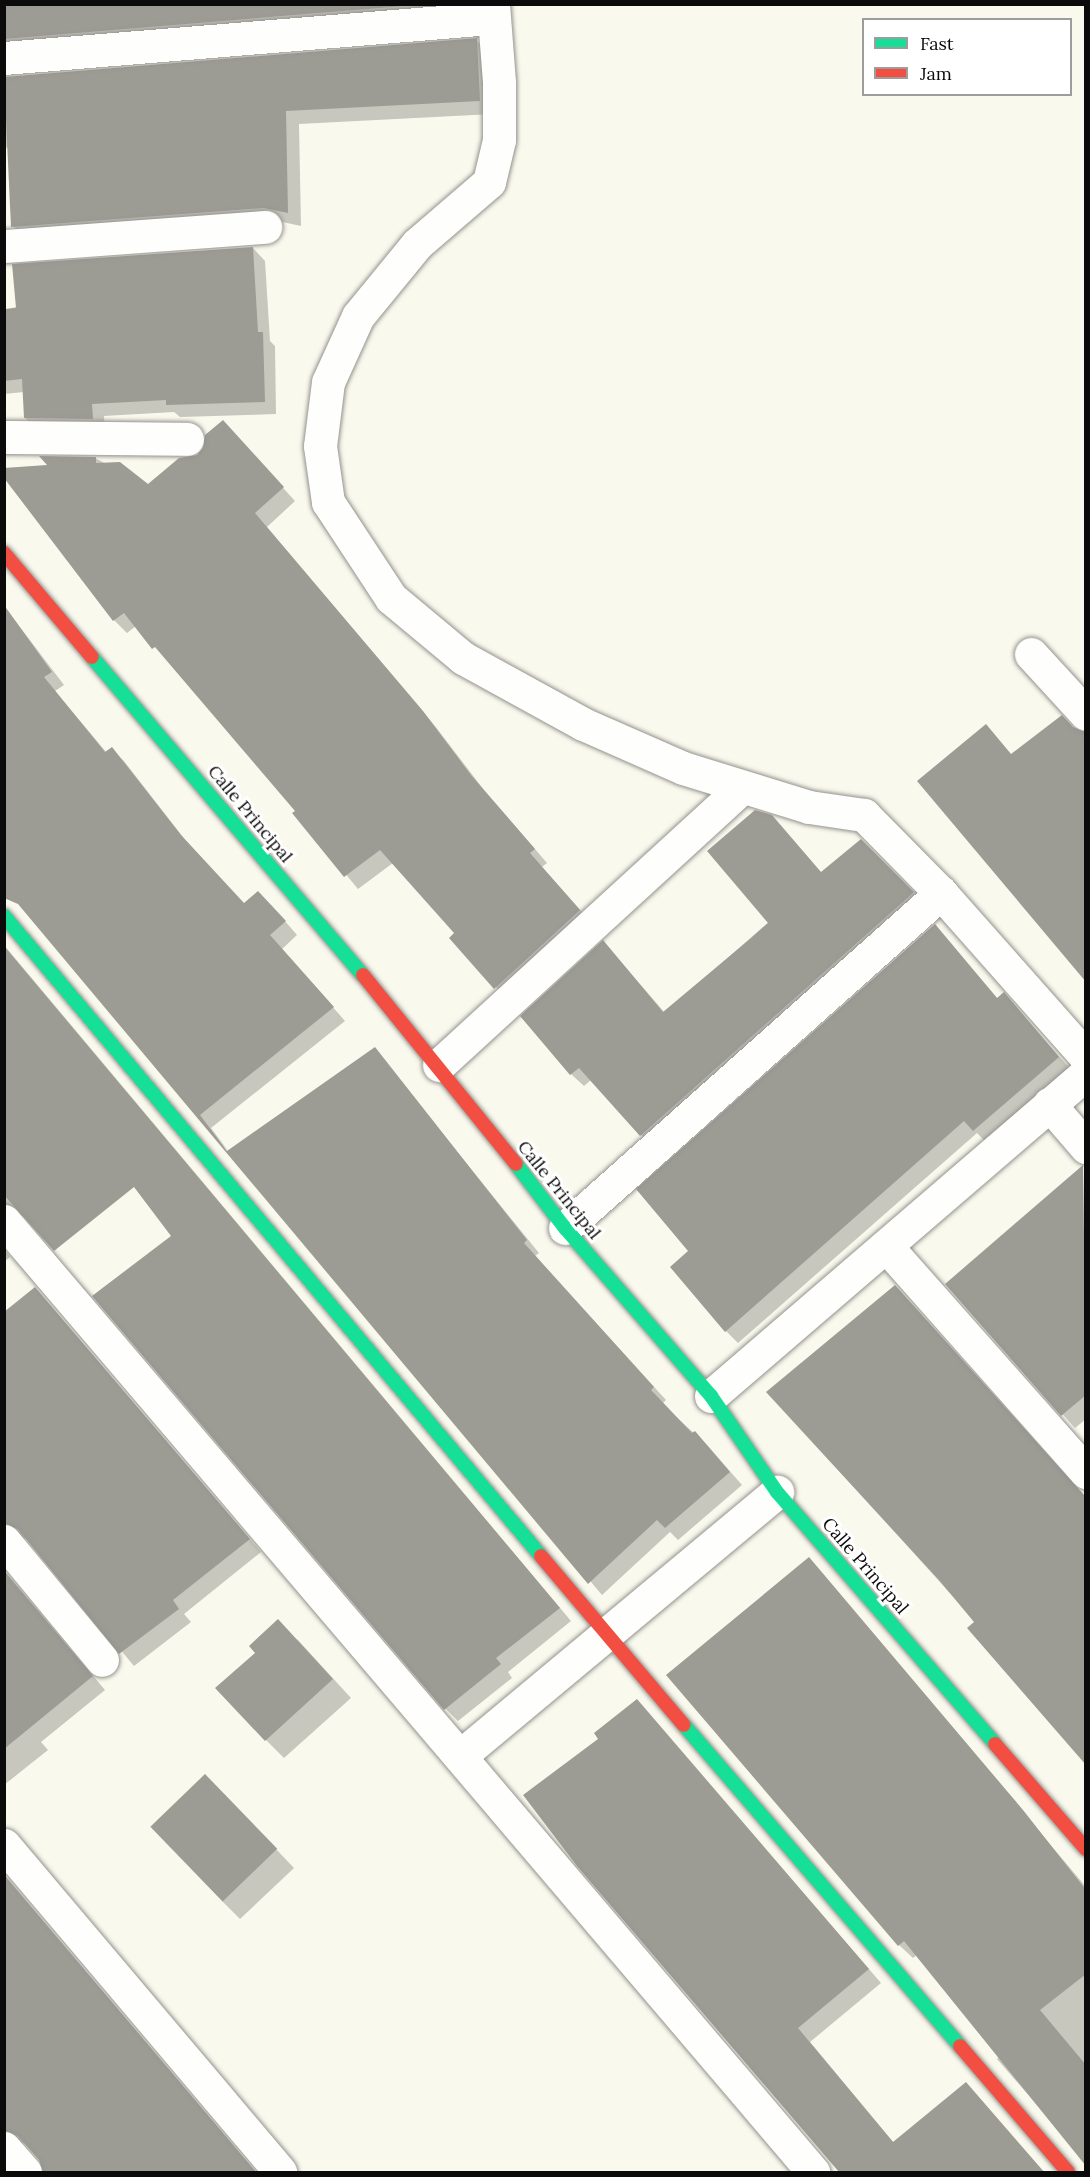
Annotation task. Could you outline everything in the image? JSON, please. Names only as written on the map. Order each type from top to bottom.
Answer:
[{"type":"street","points":[[4,58],[493,11],[499,82],[499,140],[489,182],[417,244],[358,316],[328,382],[320,446],[328,502],[391,598],[464,658],[583,724],[741,788],[809,807],[864,815],[941,893],[1086,1057]]},
{"type":"street","points":[[4,246],[265,227]]},
{"type":"street","points":[[4,437],[188,439]]},
{"type":"street","name":"Calle Principal","points":[[4,553],[439,1065],[565,1228],[711,1396],[777,1492],[1086,1849]]},
{"type":"street","points":[[1031,654],[1086,714]]},
{"type":"street","points":[[439,1065],[741,788]]},
{"type":"street","points":[[565,1228],[941,893]]},
{"type":"street","points":[[4,916],[607,1635],[1068,2172]]},
{"type":"street","points":[[711,1396],[1086,1073]]},
{"type":"street","points":[[1049,1104],[1086,1147]]},
{"type":"street","points":[[4,1221],[813,2172]]},
{"type":"street","points":[[886,1246],[1086,1472]]},
{"type":"street","points":[[460,1756],[777,1492]]},
{"type":"street","points":[[4,1541],[102,1660]]},
{"type":"street","points":[[4,1845],[280,2172]]},
{"type":"street","points":[[4,2148],[25,2172]]},
{"type":"building","points":[[4,4],[428,4],[4,39]]},
{"type":"building","points":[[477,38],[480,101],[286,111],[288,213],[264,208],[11,227],[4,77]]},
{"type":"building","points":[[253,247],[258,332],[263,332],[265,402],[166,405],[166,400],[92,404],[93,419],[24,418],[22,379],[4,381],[4,309],[16,308],[12,264]]},
{"type":"building","points":[[223,420],[284,487],[255,513],[423,711],[471,775],[535,849],[530,853],[580,910],[494,989],[449,938],[454,933],[380,850],[344,877],[292,813],[295,811],[155,647],[152,649],[124,613],[113,621],[4,478],[4,468],[47,465],[39,456],[96,457],[96,463],[120,462],[148,484],[179,458],[197,455],[203,448],[205,435]]},
{"type":"building","points":[[4,605],[52,672],[44,677],[105,752],[112,747],[181,835],[244,903],[258,891],[286,921],[270,935],[334,1007],[200,1115],[227,1151],[375,1047],[527,1240],[524,1243],[654,1387],[651,1390],[692,1433],[695,1431],[730,1472],[665,1528],[657,1520],[588,1584],[18,904],[4,898]]},
{"type":"building","points":[[1062,715],[1073,727],[1086,732],[1086,982],[917,781],[986,724],[1011,754]]},
{"type":"building","points":[[755,810],[772,815],[821,872],[861,839],[914,892],[640,1136],[579,1068],[570,1075],[520,1016],[603,940],[663,1012],[750,939],[768,923],[707,851]]},
{"type":"building","points":[[935,924],[997,998],[1004,992],[1059,1057],[973,1131],[964,1121],[725,1332],[670,1267],[688,1251],[636,1189]]},
{"type":"building","points":[[4,946],[560,1608],[496,1658],[501,1664],[444,1710],[92,1296],[171,1236],[134,1187],[54,1251],[4,1195]]},
{"type":"building","points":[[1083,1165],[1086,1395],[1061,1416],[945,1284]]},
{"type":"building","points":[[895,1285],[1086,1497],[1086,1765],[967,1628],[974,1622],[939,1580],[766,1392]]},
{"type":"building","points":[[35,1287],[250,1539],[173,1600],[179,1609],[119,1654],[18,1529],[4,1523],[4,1312]]},
{"type":"building","points":[[809,1557],[1023,1810],[1086,1890],[1086,1974],[1040,2010],[1086,2065],[1086,2166],[904,1941],[898,1946],[666,1675]]},
{"type":"building","points":[[4,1571],[93,1676],[4,1749]]},
{"type":"building","points":[[278,1619],[333,1679],[265,1741],[215,1688],[255,1653],[249,1646]]},
{"type":"building","points":[[637,1699],[869,1969],[798,2028],[893,2142],[966,2082],[1044,2172],[839,2172],[577,1866],[523,1795],[598,1739],[594,1733]]},
{"type":"building","points":[[205,1774],[277,1849],[223,1902],[150,1827]]},
{"type":"building","points":[[4,1875],[256,2172],[43,2172],[39,2160],[18,2136],[4,2130]]},
{"type":"traffic: fast","points":[[92,657],[363,975]]},
{"type":"traffic: fast","points":[[4,916],[541,1556]]},
{"type":"traffic: fast","points":[[516,1164],[565,1228],[711,1396],[777,1492],[995,1744]]},
{"type":"traffic: fast","points":[[684,1725],[960,2046]]},
{"type":"traffic: jam","points":[[4,553],[92,657]]},
{"type":"traffic: jam","points":[[363,975],[516,1164]]},
{"type":"traffic: jam","points":[[541,1556],[684,1725]]},
{"type":"traffic: jam","points":[[995,1744],[1086,1849]]},
{"type":"traffic: jam","points":[[960,2046],[1068,2172]]}]
